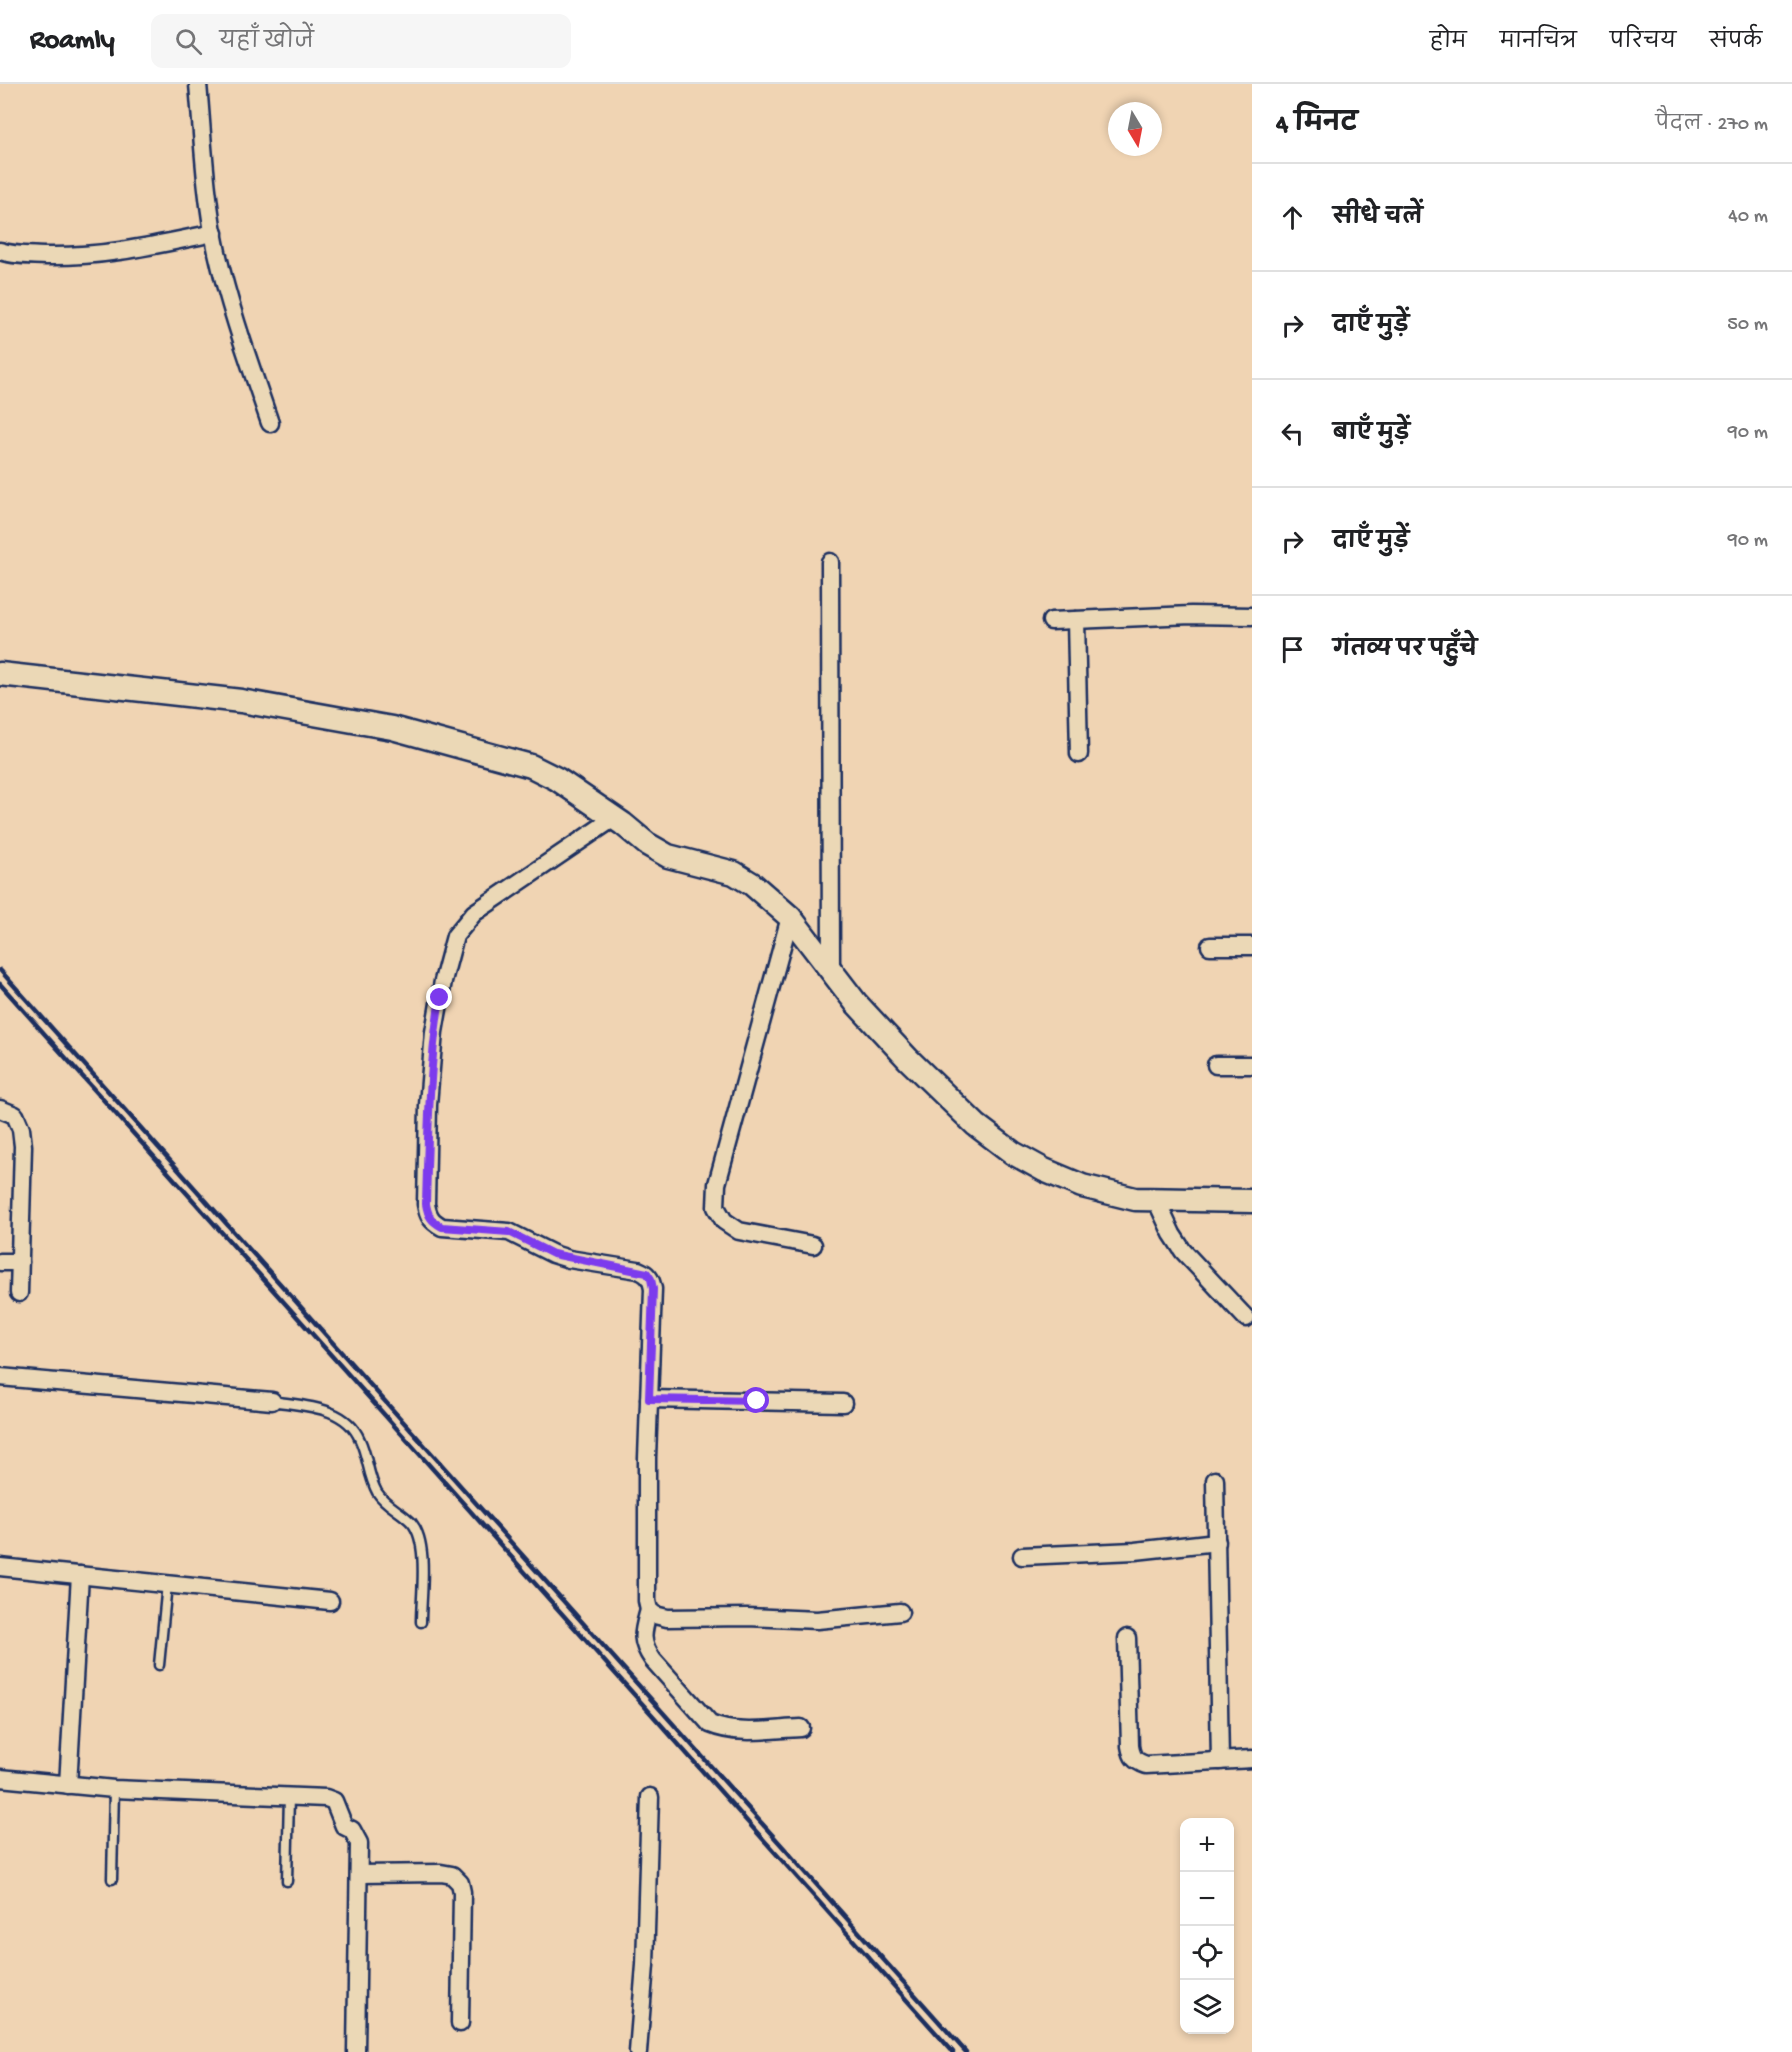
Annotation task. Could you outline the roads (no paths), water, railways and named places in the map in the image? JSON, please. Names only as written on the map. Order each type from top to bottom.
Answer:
[{"type":"street","points":[[198,84],[208,195],[217,252],[234,314],[270,423]]},
{"type":"street","points":[[0,251],[30,255],[82,256],[120,252],[214,233]]},
{"type":"street","points":[[830,561],[831,969]]},
{"type":"street","points":[[1051,621],[1191,615],[1252,616]]},
{"type":"street","points":[[1076,620],[1079,754]]},
{"type":"street","points":[[0,674],[240,701],[392,728],[531,766],[557,779],[647,844],[668,856],[734,873],[752,884],[790,917],[856,1003],[908,1059],[950,1102],[1013,1153],[1044,1170],[1082,1186],[1135,1199],[1252,1201]]},
{"type":"street","points":[[614,818],[474,913],[455,936],[443,981],[434,1041],[428,1106],[427,1214],[433,1222],[442,1227],[509,1232],[561,1256],[647,1273],[653,1289],[646,1546],[649,1610],[642,1636],[645,1648],[652,1660],[710,1724],[743,1731],[801,1728]]},
{"type":"street","points":[[790,917],[717,1184],[716,1207],[724,1221],[739,1231],[813,1245]]},
{"type":"street","points":[[1210,946],[1252,946]]},
{"type":"street","points":[[1216,1065],[1252,1065]]},
{"type":"street","points":[[0,1109],[15,1115],[21,1129],[23,1146],[19,1293]]},
{"type":"street","points":[[1156,1200],[1183,1251],[1246,1318]]},
{"type":"street","points":[[0,1262],[20,1262]]},
{"type":"street","points":[[0,1377],[272,1401]]},
{"type":"street","points":[[649,1399],[843,1403]]},
{"type":"street","points":[[1215,1480],[1221,1761]]},
{"type":"street","points":[[1022,1556],[1135,1551],[1216,1542]]},
{"type":"street","points":[[0,1567],[330,1601]]},
{"type":"street","points":[[68,1785],[80,1575]]},
{"type":"street","points":[[649,1610],[667,1618],[747,1617],[807,1620],[900,1612]]},
{"type":"street","points":[[1127,1638],[1131,1755],[1137,1762],[1146,1765],[1252,1759]]},
{"type":"street","points":[[0,1778],[114,1789],[326,1798],[334,1801],[344,1826],[352,1830],[359,1843],[356,2052]]},
{"type":"street","points":[[638,2052],[645,1965],[650,1797]]},
{"type":"street","points":[[359,1874],[441,1873],[452,1875],[460,1883],[462,1904],[460,2023]]},
{"type":"lane","points":[[272,1401],[332,1412],[352,1426],[360,1439],[372,1483],[379,1495],[410,1521],[419,1532],[422,1548],[421,1622]]},
{"type":"lane","points":[[159,1665],[167,1584]]},
{"type":"lane","points":[[112,1879],[114,1789]]},
{"type":"lane","points":[[287,1881],[289,1796]]},
{"type":"railway","points":[[0,970],[966,2052]]},
{"type":"railway","points":[[0,984],[953,2052]]}]
